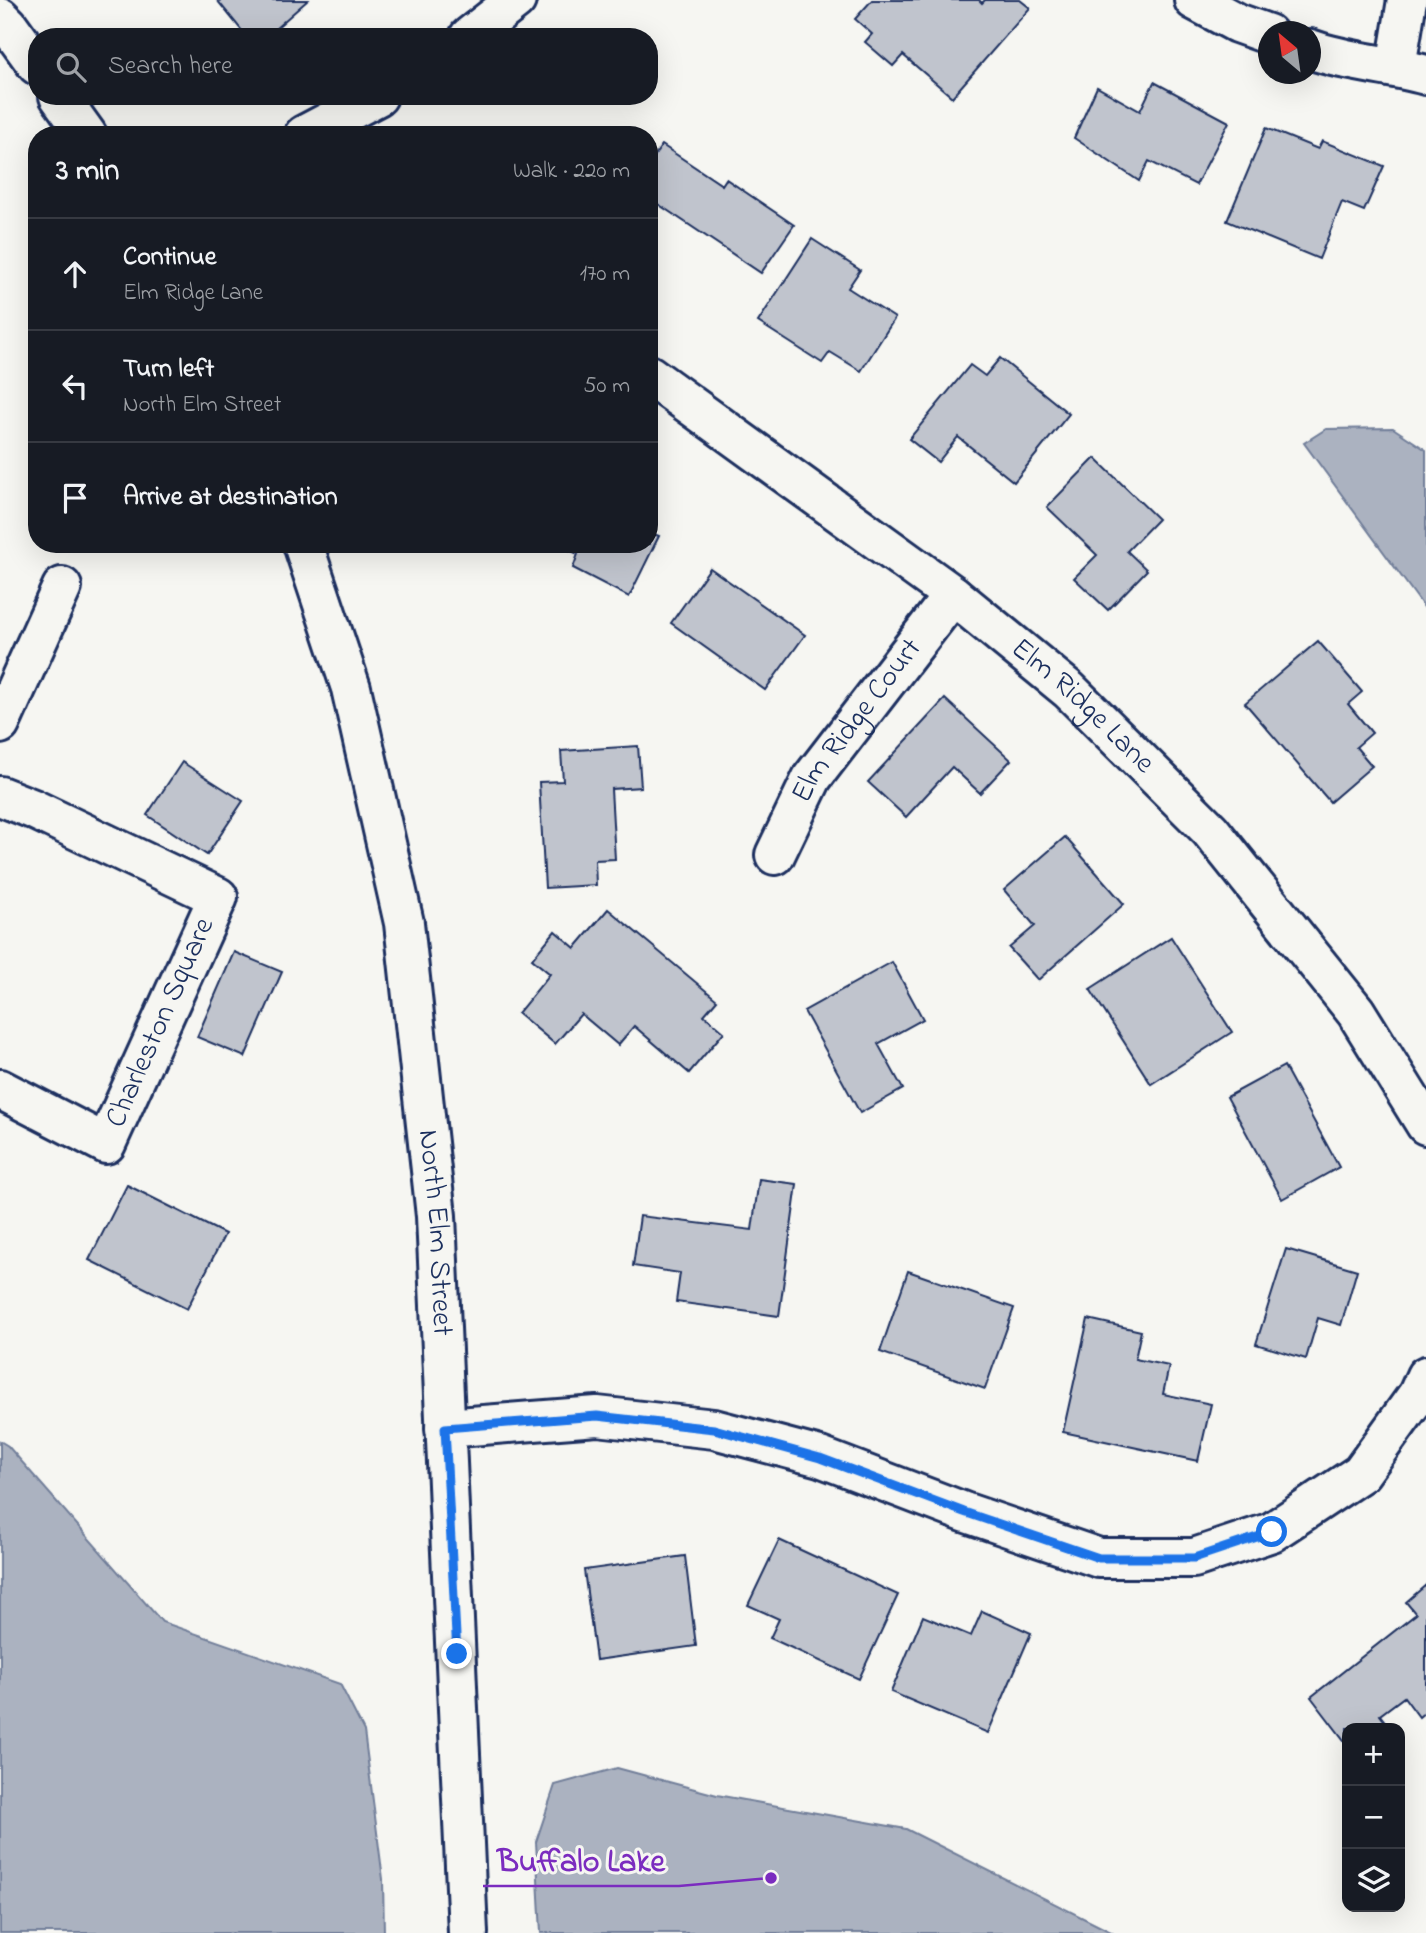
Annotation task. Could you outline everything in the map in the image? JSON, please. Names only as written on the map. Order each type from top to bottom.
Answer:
[{"type":"street","points":[[1194,0],[1237,23],[1258,30]]},
{"type":"street","points":[[1321,53],[1411,71],[1407,0]]},
{"type":"street","points":[[478,28],[503,4]]},
{"type":"street","points":[[0,17],[28,53]]},
{"type":"street","points":[[65,105],[81,126]]},
{"type":"street","points":[[321,126],[361,105]]},
{"type":"street","name":"Elm Ridge Lane","points":[[658,382],[953,595],[1069,690],[1210,830],[1356,1012],[1426,1125]]},
{"type":"street","name":"North Elm Street","points":[[306,553],[351,688],[404,922],[436,1216],[468,1933]]},
{"type":"street","points":[[0,724],[62,587]]},
{"type":"street","name":"Elm Ridge Court","points":[[775,855],[812,778],[953,595]]},
{"type":"street","name":"Charleston Square","points":[[0,796],[218,897],[106,1144],[0,1089]]},
{"type":"street","points":[[445,1428],[597,1416],[714,1429],[820,1458],[964,1512],[1099,1558],[1194,1558],[1272,1532],[1361,1473],[1418,1394],[1426,1376]]},
{"type":"shaded area","points":[[1393,428],[1426,450],[1426,610],[1304,443],[1326,429]]},
{"type":"shaded area","points":[[0,1441],[8,1446],[162,1622],[340,1684],[364,1731],[383,1879],[384,1933],[0,1933]]},
{"type":"shaded area","points":[[617,1768],[717,1795],[906,1829],[1113,1933],[541,1933],[536,1842],[555,1785]]},
{"type":"building","points":[[217,0],[308,0],[276,28],[240,28]]},
{"type":"building","points":[[872,0],[979,0],[982,3],[985,0],[1020,0],[1030,8],[952,97],[903,55],[893,66],[865,42],[872,34],[855,19]]},
{"type":"building","points":[[1154,82],[1229,122],[1196,185],[1149,161],[1139,181],[1074,138],[1097,87],[1140,111]]},
{"type":"building","points":[[1266,128],[1318,149],[1322,141],[1384,166],[1364,211],[1342,202],[1319,259],[1227,221]]},
{"type":"building","points":[[662,145],[722,185],[726,179],[794,225],[761,273],[658,204],[658,151]]},
{"type":"building","points":[[812,239],[860,270],[848,288],[895,318],[861,371],[830,352],[822,363],[758,322]]},
{"type":"building","points":[[1000,358],[1069,414],[1014,482],[958,437],[938,462],[909,439],[970,365],[985,376]]},
{"type":"building","points":[[1095,458],[1158,519],[1127,551],[1147,570],[1108,610],[1074,578],[1097,555],[1047,507]]},
{"type":"building","points":[[576,553],[651,553],[629,597],[573,568],[578,554]]},
{"type":"building","points":[[710,568],[805,635],[765,690],[671,623]]},
{"type":"building","points":[[1318,641],[1362,692],[1348,704],[1372,733],[1356,747],[1372,766],[1330,802],[1245,703]]},
{"type":"building","points":[[945,699],[1011,760],[980,793],[952,767],[906,817],[868,782]]},
{"type":"building","points":[[638,746],[641,787],[611,789],[615,859],[595,860],[596,885],[545,888],[539,782],[563,781],[561,751]]},
{"type":"building","points":[[182,762],[243,801],[207,855],[147,815]]},
{"type":"building","points":[[1065,837],[1124,904],[1038,980],[1009,948],[1035,926],[1004,890]]},
{"type":"building","points":[[608,909],[717,1000],[704,1015],[724,1032],[689,1073],[634,1026],[618,1045],[581,1014],[555,1044],[518,1013],[550,974],[532,959],[555,931],[575,948]]},
{"type":"building","points":[[1171,937],[1232,1032],[1151,1084],[1090,989]]},
{"type":"building","points":[[234,952],[282,972],[245,1057],[197,1037]]},
{"type":"building","points":[[892,962],[923,1019],[878,1044],[903,1089],[860,1113],[804,1011]]},
{"type":"building","points":[[1284,1066],[1339,1167],[1282,1199],[1227,1097]]},
{"type":"building","points":[[759,1179],[797,1184],[779,1316],[676,1302],[680,1273],[633,1266],[640,1216],[752,1230]]},
{"type":"building","points":[[127,1185],[225,1234],[187,1309],[89,1260]]},
{"type":"building","points":[[1286,1249],[1357,1270],[1341,1325],[1318,1318],[1306,1359],[1256,1344]]},
{"type":"building","points":[[908,1271],[1014,1308],[985,1389],[880,1352]]},
{"type":"building","points":[[1088,1319],[1141,1331],[1135,1359],[1169,1366],[1163,1394],[1211,1404],[1198,1461],[1063,1432]]},
{"type":"building","points":[[779,1540],[898,1595],[859,1679],[770,1638],[779,1619],[748,1605]]},
{"type":"building","points":[[685,1556],[696,1646],[596,1660],[584,1570]]},
{"type":"building","points":[[1426,1585],[1426,1711],[1419,1717],[1404,1697],[1380,1715],[1386,1723],[1342,1723],[1342,1737],[1311,1697],[1416,1614],[1406,1602]]},
{"type":"building","points":[[982,1611],[1031,1633],[988,1733],[891,1692],[923,1616],[971,1636]]},
{"type":"place","name":"Buffalo Lake","points":[[771,1878]]},
{"type":"route","points":[[457,1654],[445,1428],[597,1416],[714,1429],[820,1458],[964,1512],[1099,1558],[1194,1558],[1272,1532]]}]
